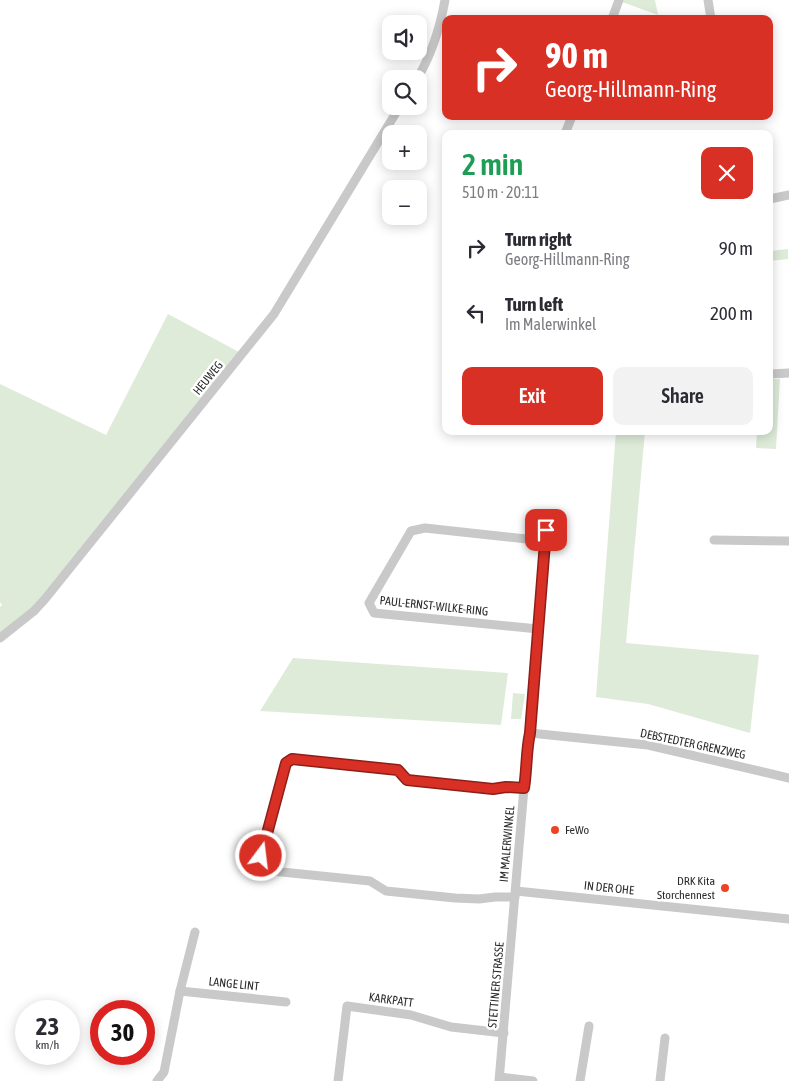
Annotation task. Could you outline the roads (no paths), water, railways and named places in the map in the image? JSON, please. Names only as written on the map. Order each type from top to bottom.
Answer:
[{"type":"street","points":[[422,70],[435,41],[445,0]]},
{"type":"street","points":[[613,15],[619,0]]},
{"type":"street","points":[[708,0],[710,15]]},
{"type":"street","name":"HEUWEG","points":[[0,638],[34,611],[45,599],[266,326],[395,115]]},
{"type":"street","points":[[773,199],[789,196]]},
{"type":"street","points":[[773,374],[789,374]]},
{"type":"street","name":"PAUL-ERNST-WILKE-RING","points":[[538,629],[374,614],[369,603],[411,531],[426,528],[545,541]]},
{"type":"street","name":"IM MALERWINKEL","points":[[516,894],[546,530]]},
{"type":"street","points":[[714,540],[789,541]]},
{"type":"street","name":"DEBSTEDTER GRENZWEG","points":[[530,733],[648,745],[789,778]]},
{"type":"street","name":"IN DER OHE","points":[[524,788],[506,787],[493,789],[407,780],[398,770],[292,759],[286,763],[261,856],[263,866],[272,871],[370,881],[386,891],[455,898],[479,899],[516,894],[789,919]]},
{"type":"street","name":"STETTINER STRASSE","points":[[500,1079],[516,894]]},
{"type":"street","points":[[157,1081],[164,1072],[180,991],[195,932]]},
{"type":"street","name":"LANGE LINT","points":[[180,991],[286,1002]]},
{"type":"street","name":"KARKPATT","points":[[338,1081],[347,1006],[411,1014],[450,1027],[504,1032]]},
{"type":"street","points":[[580,1081],[589,1026]]},
{"type":"street","points":[[660,1081],[665,1038]]},
{"type":"street","points":[[500,1079],[533,1081]]},
{"type":"place","name":"FeWo","points":[[555,830]]},
{"type":"place","name":"DRK Kita Storchennest","points":[[725,888]]}]
